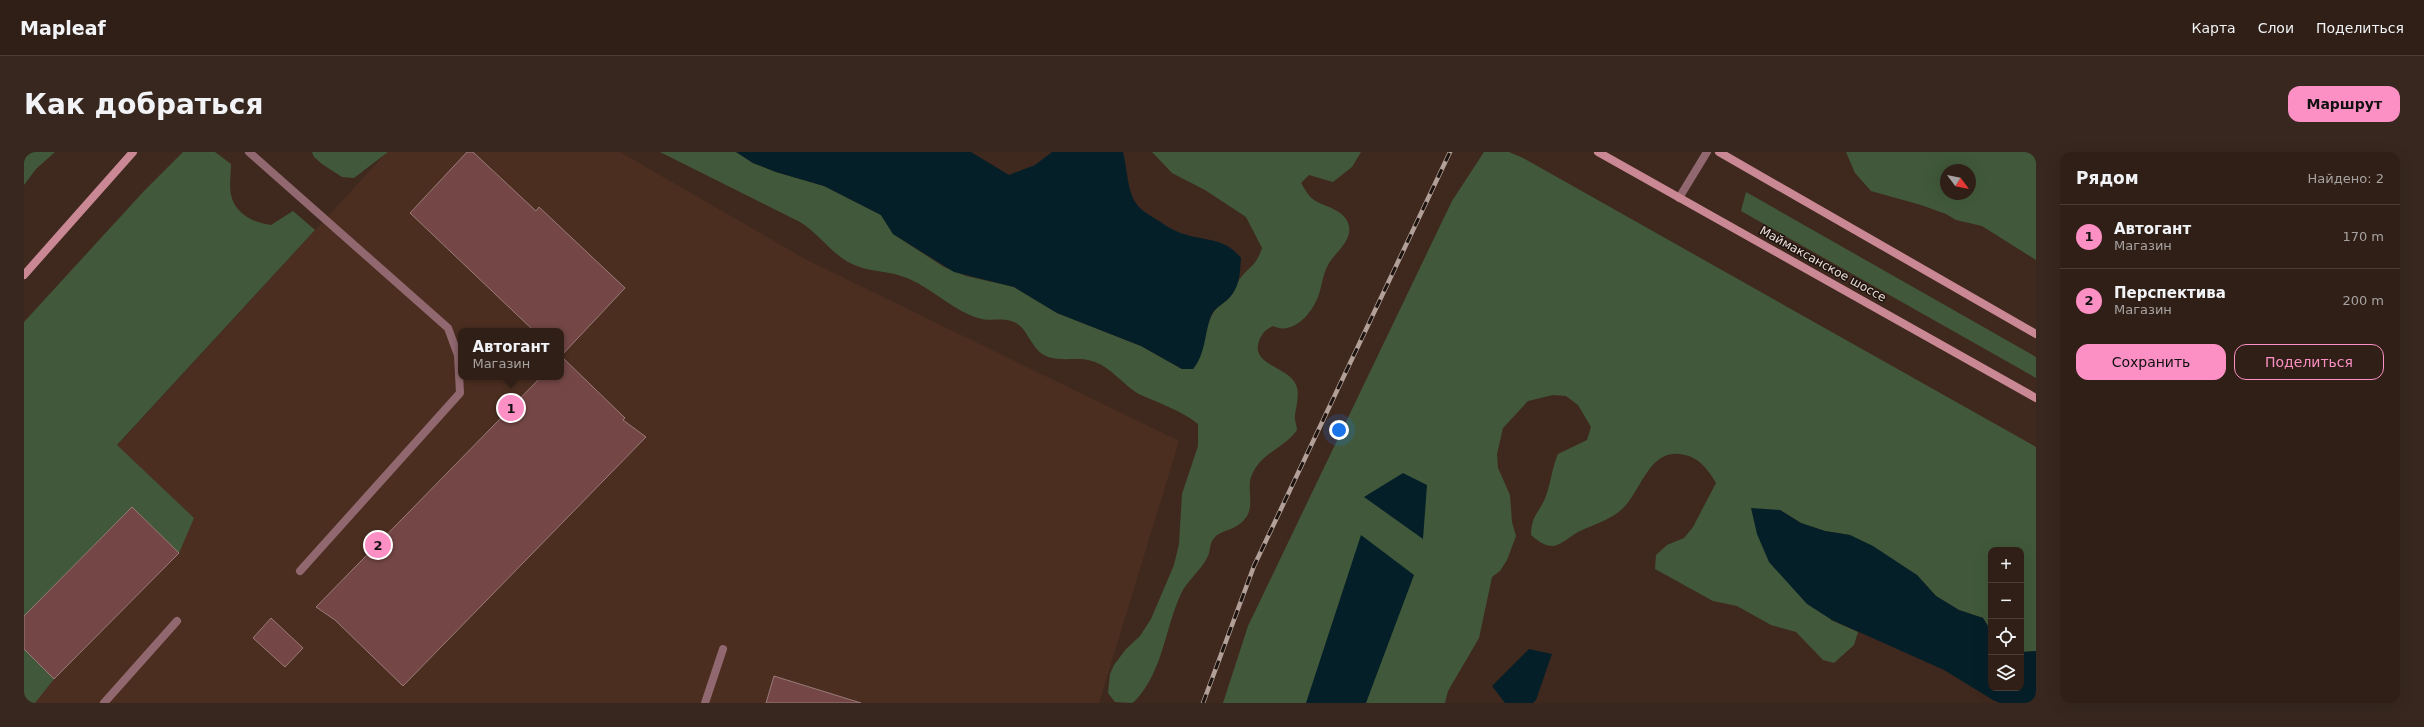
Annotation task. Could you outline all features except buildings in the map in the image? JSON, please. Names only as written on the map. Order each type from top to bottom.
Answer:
[{"type":"main road","points":[[24,275],[134,152]]},
{"type":"main road","name":"Маймаксанское шоссе","points":[[1598,152],[2036,398]]},
{"type":"main road","points":[[1719,152],[2036,334]]},
{"type":"lane","points":[[249,152],[448,328],[458,355]]},
{"type":"lane","points":[[1679,198],[1707,152]]},
{"type":"lane","points":[[300,571],[460,393],[459,380]]},
{"type":"lane","points":[[104,703],[177,621]]},
{"type":"lane","points":[[705,703],[723,649]]},
{"type":"shaded area","points":[[387,152],[620,152],[805,259],[1179,441],[1099,703],[24,703],[24,555],[117,446]]},
{"type":"green space","points":[[24,152],[55,152],[36,169],[24,185]]},
{"type":"green space","points":[[183,152],[215,152],[231,164],[230,184],[233,202],[241,212],[252,220],[271,225],[293,211],[315,230],[117,445],[194,518],[179,553],[132,507],[24,616],[24,322],[144,191]]},
{"type":"green space","points":[[312,152],[388,152],[354,178],[342,177],[322,164],[314,157]]},
{"type":"green space","points":[[660,152],[736,152],[753,163],[776,172],[824,186],[881,215],[893,234],[944,267],[966,276],[1014,287],[1057,313],[1141,346],[1182,369],[1193,369],[1200,356],[1212,315],[1231,296],[1239,280],[1255,263],[1262,248],[1246,217],[1205,190],[1172,173],[1152,152],[1361,152],[1352,167],[1333,182],[1309,175],[1301,183],[1312,198],[1344,216],[1349,226],[1348,237],[1328,265],[1316,301],[1307,315],[1301,321],[1288,328],[1271,327],[1266,330],[1259,341],[1258,349],[1260,355],[1265,361],[1286,374],[1296,385],[1298,396],[1295,417],[1297,430],[1291,437],[1266,456],[1255,469],[1250,482],[1250,507],[1247,516],[1235,527],[1218,534],[1213,539],[1208,556],[1180,596],[1152,677],[1135,701],[1132,703],[1115,702],[1108,693],[1110,674],[1114,665],[1126,649],[1140,636],[1151,619],[1174,565],[1179,544],[1182,494],[1198,446],[1198,424],[1177,411],[1141,395],[1112,372],[1099,364],[1080,359],[1056,359],[1044,355],[1039,352],[1023,329],[1014,322],[978,318],[958,309],[913,281],[898,275],[863,268],[849,262],[834,252],[800,222]]},
{"type":"green space","points":[[1484,152],[1509,152],[1523,158],[2036,447],[2036,651],[2024,652],[2024,547],[1988,547],[1988,626],[1983,618],[1959,610],[1936,596],[1917,575],[1850,535],[1825,531],[1801,523],[1780,510],[1831,620],[1858,632],[1854,645],[1834,663],[1823,660],[1796,632],[1771,625],[1737,606],[1713,601],[1655,569],[1656,555],[1667,545],[1684,538],[1693,527],[1716,483],[1700,462],[1685,455],[1673,454],[1664,456],[1656,462],[1621,511],[1556,545],[1550,546],[1541,543],[1531,535],[1531,528],[1534,518],[1546,496],[1558,454],[1587,440],[1591,427],[1578,405],[1566,396],[1553,395],[1528,401],[1503,428],[1497,454],[1498,468],[1510,495],[1512,522],[1516,536],[1507,560],[1500,571],[1492,577],[1479,638],[1448,691],[1445,703],[1223,703],[1248,626],[1452,201]]},
{"type":"green space","points":[[1846,152],[2036,152],[2036,260],[1982,226],[1956,220],[1946,214],[1921,205],[1871,191],[1855,173]]},
{"type":"green space","points":[[1746,192],[2036,357],[2036,378],[1741,211]]},
{"type":"green space","points":[[24,649],[54,679],[35,703],[24,703]]},
{"type":"water","points":[[736,152],[971,152],[1009,175],[1035,165],[1052,152],[1123,152],[1130,189],[1134,200],[1142,210],[1180,233],[1222,243],[1229,247],[1241,258],[1239,280],[1232,295],[1212,313],[1203,350],[1197,363],[1193,369],[1182,369],[1141,346],[1057,313],[1014,287],[954,272],[893,234],[881,215],[824,186],[776,172],[753,163]]},
{"type":"water","points":[[1403,473],[1427,485],[1423,539],[1364,497]]},
{"type":"water","points":[[1751,508],[1780,510],[1801,523],[1825,531],[1850,535],[1873,546],[1917,575],[1936,596],[1959,610],[1983,618],[1988,626],[1988,691],[2024,691],[2024,652],[2036,651],[2036,703],[2000,703],[1944,670],[1832,620],[1807,604],[1769,562],[1757,534]]},
{"type":"water","points":[[1361,535],[1414,575],[1366,703],[1306,703]]},
{"type":"water","points":[[1529,649],[1552,654],[1536,700],[1533,703],[1505,703],[1492,686]]},
{"type":"railway","points":[[1203,703],[1254,566],[1450,152]]},
{"type":"place","name":"Автогант","points":[[511,408]]},
{"type":"place","name":"Перспектива","points":[[378,545]]}]
